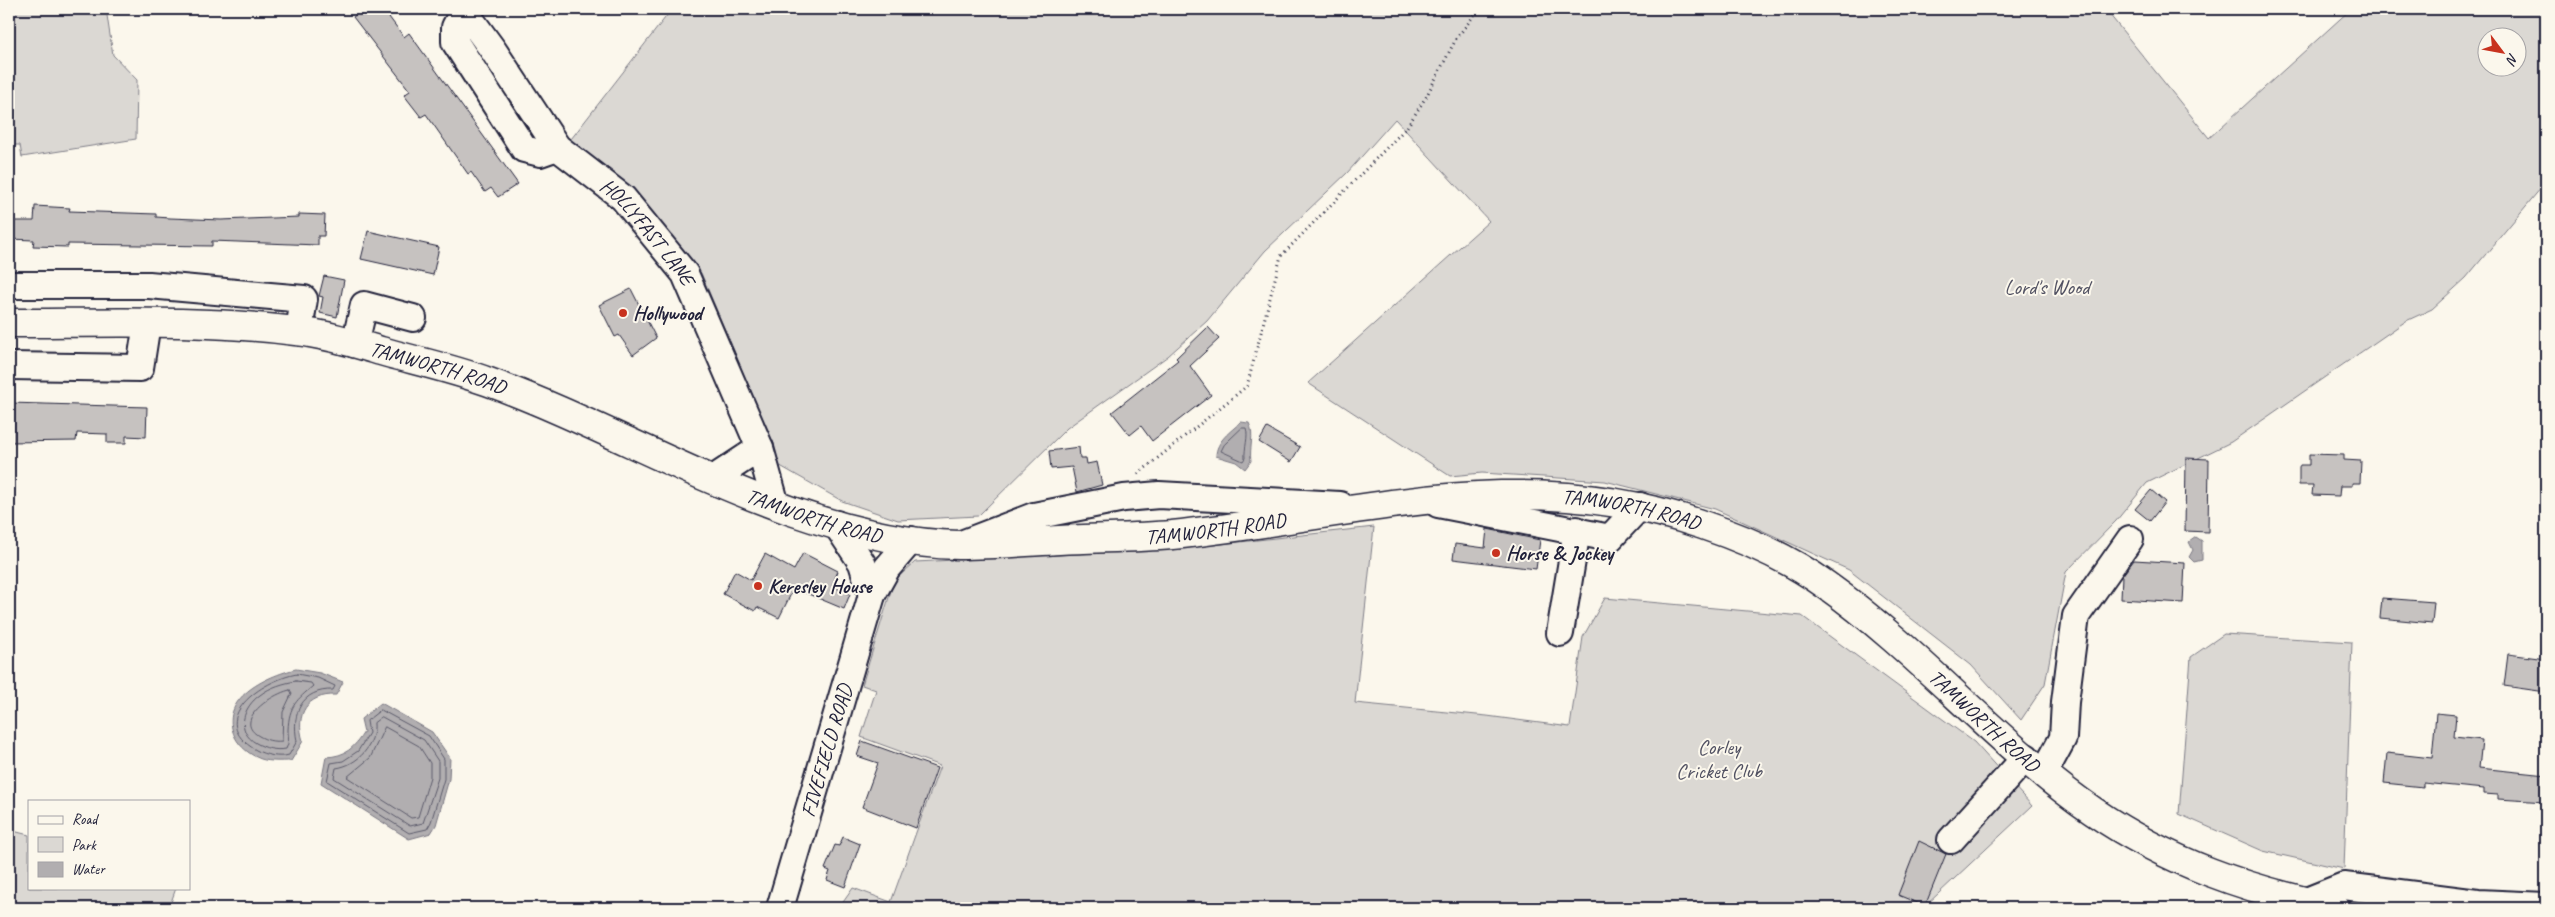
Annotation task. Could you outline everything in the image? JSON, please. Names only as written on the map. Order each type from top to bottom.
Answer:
[{"type":"main road","name":"TAMWORTH ROAD","points":[[9,324],[147,323],[299,331],[356,344],[490,382],[776,505],[836,524],[911,540],[958,545],[1170,535],[1369,506],[1512,493],[1589,497],[1640,506],[1705,525],[1744,541],[1822,582],[1893,638],[2035,765],[2094,812],[2165,854],[2237,883],[2304,902],[2335,908]]},
{"type":"street","name":"HOLLYFAST LANE","points":[[463,9],[493,50],[557,147],[623,198],[685,274],[760,448],[776,505]]},
{"type":"street","points":[[9,285],[149,285],[304,299],[299,331]]},
{"type":"street","points":[[356,344],[355,303],[414,318]]},
{"type":"street","points":[[9,366],[140,368],[147,323]]},
{"type":"street","points":[[713,478],[760,448]]},
{"type":"street","points":[[958,545],[1034,516],[1124,498],[1158,495],[1369,506]]},
{"type":"street","points":[[1418,501],[1577,530],[1610,538],[1640,506]]},
{"type":"street","points":[[836,524],[862,563],[872,595]]},
{"type":"street","points":[[1560,633],[1577,530]]},
{"type":"street","points":[[1951,840],[2063,738],[2065,702],[2076,616],[2130,538]]},
{"type":"street","name":"FIVEFIELD ROAD","points":[[780,908],[872,595],[887,568],[911,540]]},
{"type":"street","points":[[2304,902],[2344,886],[2478,903],[2546,906]]},
{"type":"path","points":[[1124,498],[1138,474],[1247,386],[1282,256],[1407,128],[1456,39],[1479,9]]},
{"type":"green space","points":[[9,9],[106,9],[113,55],[137,80],[136,139],[22,157],[20,145],[9,145]]},
{"type":"green space","name":"Lord's Wood","points":[[672,9],[2105,9],[2209,138],[2351,9],[2546,9],[2546,182],[2466,278],[2432,309],[2406,321],[2231,442],[2147,483],[2116,521],[2066,572],[2045,684],[2021,720],[1971,665],[1849,570],[1715,509],[1605,481],[1482,473],[1450,476],[1308,383],[1489,221],[1395,119],[1347,173],[1265,251],[1207,321],[1168,356],[1067,428],[978,516],[898,520],[842,501],[775,463],[766,427],[701,273],[659,224],[568,143]]},
{"type":"green space","name":"Corley Cricket Club","points":[[1374,527],[1355,703],[1487,716],[1570,727],[1583,637],[1605,598],[1802,616],[1974,742],[2032,806],[1923,908],[839,908],[853,888],[891,902],[940,766],[861,737],[876,690],[862,685],[894,581],[915,562],[1177,549]]},
{"type":"green space","points":[[2224,634],[2352,642],[2344,869],[2263,851],[2179,814],[2191,657]]},
{"type":"green space","points":[[9,830],[28,835],[28,890],[175,890],[169,908],[9,908]]},
{"type":"water","points":[[1241,422],[1249,423],[1252,432],[1251,461],[1245,469],[1236,462],[1216,456],[1221,441]]},
{"type":"water","points":[[2196,537],[2202,541],[2202,560],[2194,562],[2189,557],[2193,550],[2189,542]]},
{"type":"water","points":[[296,669],[320,673],[343,682],[336,695],[317,698],[311,702],[302,714],[301,731],[303,741],[291,761],[268,761],[261,759],[249,753],[237,741],[231,723],[233,711],[238,701],[248,691],[271,677]]},
{"type":"water","points":[[381,703],[432,732],[450,758],[449,779],[436,825],[431,833],[409,839],[321,783],[326,757],[339,755],[353,747],[364,732],[361,719]]},
{"type":"building","points":[[363,9],[383,9],[404,37],[409,33],[518,184],[498,197],[491,188],[485,192],[471,172],[468,174],[426,114],[421,117],[404,95],[410,91],[353,17]]},
{"type":"building","points":[[35,206],[70,208],[69,211],[156,214],[156,217],[221,220],[299,217],[299,214],[325,215],[324,236],[318,236],[318,245],[212,241],[212,246],[68,244],[68,247],[33,246],[34,240],[9,239],[9,221],[34,221]]},
{"type":"building","points":[[368,231],[439,247],[433,275],[361,259]]},
{"type":"building","points":[[324,276],[344,280],[337,317],[320,313],[323,297],[319,296]]},
{"type":"building","name":"Hollywood","points":[[631,289],[656,338],[633,355],[619,335],[615,337],[599,305]]},
{"type":"building","points":[[1208,327],[1219,339],[1190,366],[1211,395],[1152,441],[1141,426],[1130,435],[1112,412],[1178,360],[1176,358]]},
{"type":"building","points":[[10,403],[147,407],[146,437],[126,436],[126,443],[107,443],[107,434],[77,433],[76,441],[10,442]]},
{"type":"building","points":[[1267,428],[1300,447],[1291,462],[1259,442]]},
{"type":"building","points":[[1079,447],[1080,458],[1086,458],[1087,464],[1097,462],[1102,485],[1077,492],[1072,467],[1051,469],[1049,451]]},
{"type":"building","points":[[2309,454],[2344,455],[2344,460],[2361,461],[2360,483],[2352,483],[2352,486],[2340,486],[2339,496],[2312,495],[2313,485],[2299,485],[2299,468],[2300,465],[2309,465]]},
{"type":"building","points":[[2186,458],[2209,459],[2208,532],[2185,531]]},
{"type":"building","points":[[2151,490],[2165,502],[2150,521],[2135,509]]},
{"type":"building","name":"Horse & Jockey","points":[[1487,529],[1540,540],[1536,569],[1453,559],[1455,544],[1485,548]]},
{"type":"building","name":"Keresley House","points":[[803,553],[838,571],[832,586],[850,594],[844,609],[794,588],[779,618],[757,607],[755,611],[723,594],[735,571],[751,580],[765,554],[794,570]]},
{"type":"building","points":[[2134,560],[2185,563],[2183,603],[2121,599],[2122,576]]},
{"type":"building","points":[[2382,598],[2434,602],[2432,623],[2380,618]]},
{"type":"building","points":[[2508,654],[2546,659],[2546,692],[2504,686]]},
{"type":"building","points":[[2436,713],[2456,715],[2454,737],[2482,740],[2479,768],[2546,775],[2546,802],[2498,799],[2498,795],[2484,794],[2484,789],[2423,783],[2423,787],[2384,783],[2387,753],[2432,758]]},
{"type":"building","points":[[862,741],[937,768],[916,828],[862,807],[878,763],[857,756]]},
{"type":"building","points":[[843,837],[860,844],[845,887],[827,880],[830,871],[825,869],[835,845],[839,846]]},
{"type":"building","points":[[1919,841],[1946,854],[1925,906],[1898,895]]},
{"type":"place","name":"Hollywood","points":[[623,313]]},
{"type":"place","name":"Horse & Jockey","points":[[1496,553]]},
{"type":"place","name":"Keresley House","points":[[758,586]]}]
